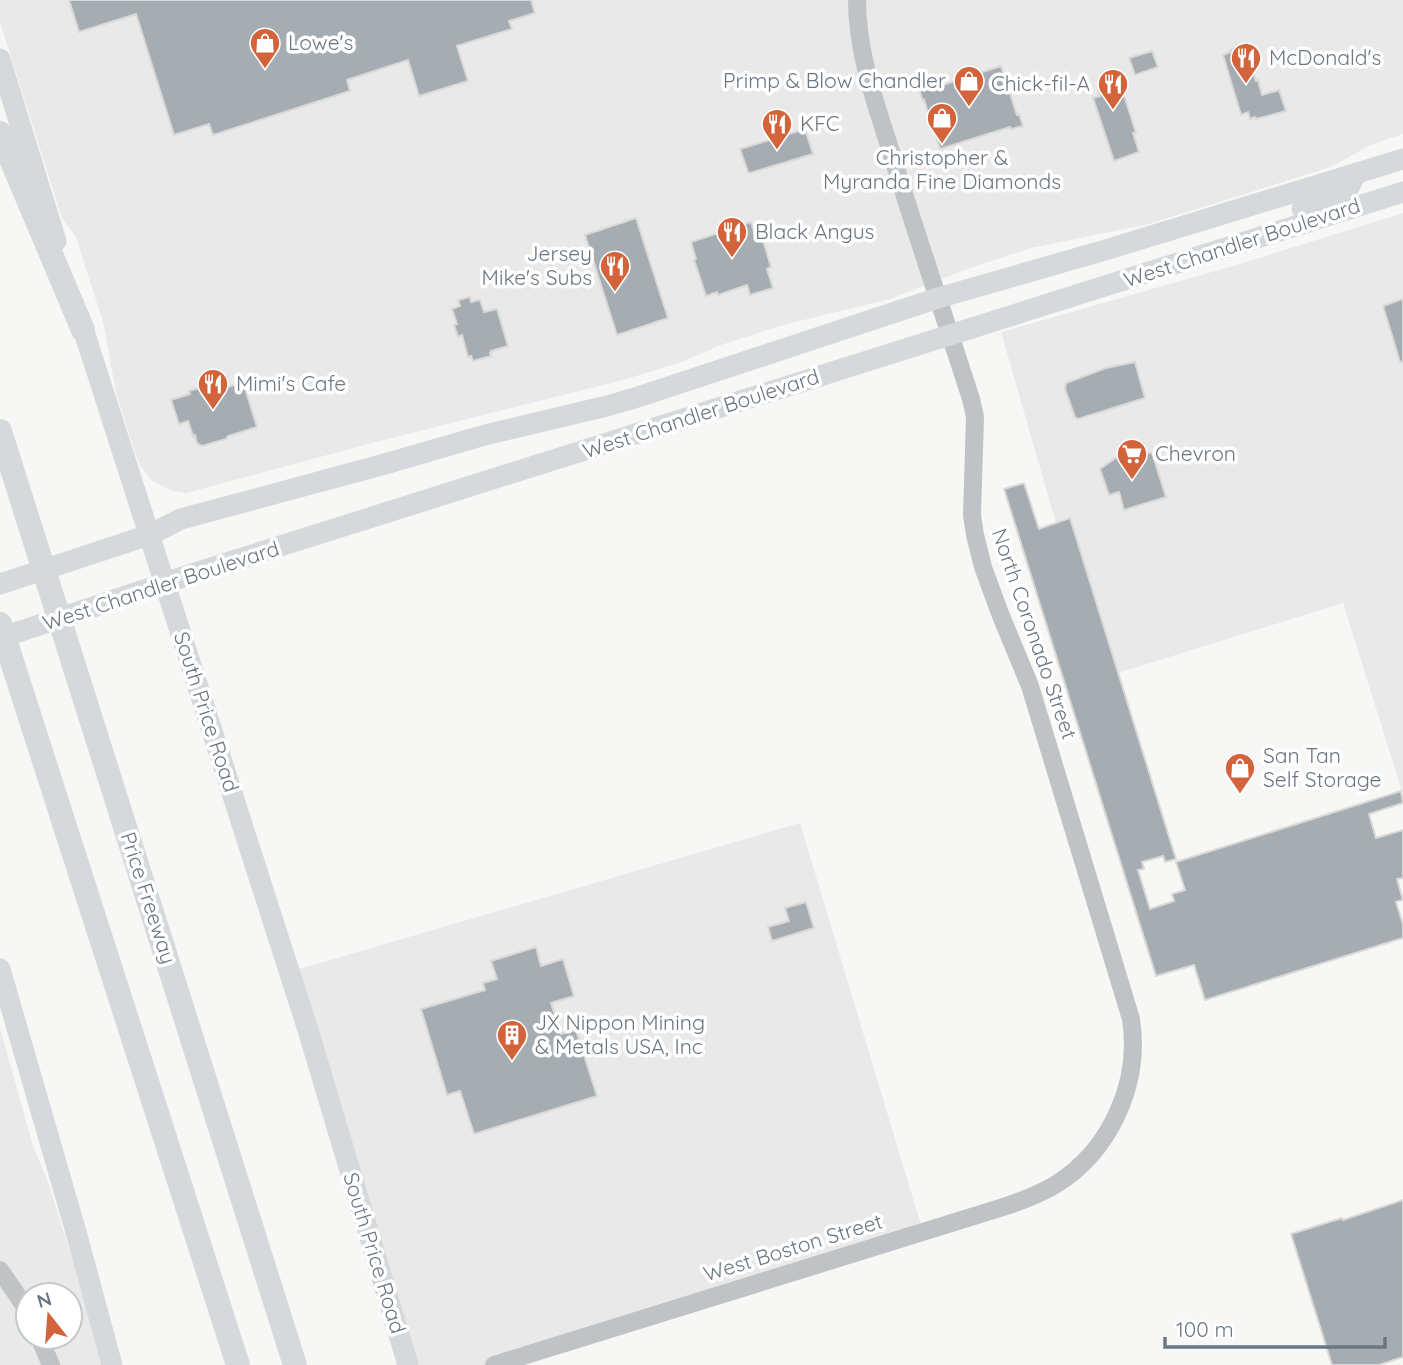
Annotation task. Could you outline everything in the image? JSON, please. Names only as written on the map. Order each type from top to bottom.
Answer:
[{"type":"highway","points":[[0,133],[83,330]]},
{"type":"highway","name":"Price Freeway","points":[[0,431],[295,1365]]},
{"type":"highway","points":[[0,624],[239,1365]]},
{"type":"main road","name":"South Price Road","points":[[0,59],[83,330],[308,1030],[408,1365]]},
{"type":"main road","name":"West Chandler Boulevard","points":[[0,584],[149,535],[181,519],[485,435],[638,397],[938,298],[1173,230],[1403,159]]},
{"type":"main road","points":[[1253,239],[1276,218],[1341,194],[1349,188],[1356,173]]},
{"type":"main road","name":"West Chandler Boulevard","points":[[0,638],[164,583],[1403,192]]},
{"type":"main road","points":[[0,969],[112,1365]]},
{"type":"street","name":"North Coronado Street","points":[[857,0],[863,61],[975,417],[972,515],[983,567],[1030,686],[1131,1019],[1133,1057],[1126,1092],[1109,1130],[1093,1153]]},
{"type":"street","name":"West Boston Street","points":[[494,1365],[1013,1203],[1056,1184],[1093,1153]]},
{"type":"street","points":[[0,1270],[14,1290]]},
{"type":"shaded area","points":[[0,0],[1403,0],[1403,134],[1370,145],[1331,167],[1149,224],[1031,248],[890,299],[783,325],[721,345],[679,363],[623,380],[186,493],[172,491],[152,481],[135,453],[116,392],[103,322],[76,237],[62,218],[0,22]]},
{"type":"shaded area","points":[[1403,213],[1403,794],[1343,603],[1118,673],[1056,523],[1001,332],[1240,264]]},
{"type":"shaded area","points":[[800,823],[923,1232],[495,1365],[408,1365],[289,972]]},
{"type":"shaded area","points":[[0,1028],[33,1146],[48,1182],[79,1281],[14,1281],[14,1351],[84,1351],[84,1301],[101,1365],[0,1365]]},
{"type":"building","name":"Lowe's","points":[[69,0],[531,0],[535,13],[509,21],[512,29],[457,46],[468,81],[419,96],[408,60],[347,80],[350,91],[213,135],[209,124],[174,135],[136,14],[79,32]]},
{"type":"building","name":"McDonald's","points":[[1244,45],[1262,95],[1279,90],[1286,111],[1256,119],[1250,119],[1248,112],[1241,115],[1223,55]]},
{"type":"building","points":[[1152,51],[1158,67],[1135,75],[1129,58]]},
{"type":"building","points":[[1001,66],[1023,126],[1010,127],[940,149],[919,90]]},
{"type":"building","name":"Chick-fil-A","points":[[1112,85],[1115,92],[1122,89],[1139,152],[1114,161],[1093,98],[1100,96],[1098,90]]},
{"type":"building","name":"KFC","points":[[805,129],[813,154],[748,172],[740,149]]},
{"type":"building","points":[[636,218],[668,318],[617,335],[585,235]]},
{"type":"building","name":"Black Angus","points":[[751,222],[757,241],[763,240],[771,267],[767,269],[773,288],[750,295],[747,285],[718,295],[717,292],[706,296],[691,242]]},
{"type":"building","points":[[470,297],[471,302],[480,300],[484,312],[497,309],[508,346],[491,351],[491,356],[473,361],[471,356],[468,357],[462,335],[458,337],[452,309],[460,306],[458,300]]},
{"type":"building","points":[[1403,299],[1403,362],[1400,362],[1383,306]]},
{"type":"building","name":"Chevron","points":[[1135,362],[1145,398],[1078,419],[1075,417],[1065,389],[1066,383],[1106,368]]},
{"type":"building","name":"Mimi's Cafe","points":[[220,382],[222,389],[243,382],[257,427],[202,446],[197,443],[195,435],[193,436],[188,421],[179,424],[171,400],[190,394],[189,391]]},
{"type":"building","name":"Chevron","points":[[1133,452],[1152,453],[1166,497],[1124,510],[1119,492],[1109,495],[1100,469],[1120,455]]},
{"type":"building","points":[[1024,483],[1039,529],[1070,518],[1176,859],[1165,862],[1163,856],[1142,862],[1144,869],[1138,870],[1150,909],[1174,901],[1172,894],[1185,890],[1176,862],[1401,791],[1403,803],[1369,814],[1376,838],[1403,830],[1403,878],[1397,879],[1403,900],[1396,902],[1403,924],[1403,938],[1205,1000],[1194,965],[1156,976],[1004,489]]},
{"type":"building","points":[[806,902],[814,928],[772,941],[768,927],[789,921],[785,908]]},
{"type":"building","name":"JX Nippon Mining & Metals USA, Inc","points":[[536,947],[541,966],[563,959],[574,996],[551,1003],[561,1034],[576,1030],[597,1096],[474,1134],[460,1091],[447,1095],[421,1009],[485,990],[483,983],[497,979],[491,961]]},
{"type":"building","points":[[1403,1200],[1403,1357],[1379,1365],[1332,1365],[1291,1234]]},
{"type":"place","name":"Lowe's","points":[[265,70]]},
{"type":"place","name":"McDonald's","points":[[1246,85]]},
{"type":"place","name":"Primp & Blow Chandler","points":[[969,108]]},
{"type":"place","name":"Chick-fil-A","points":[[1113,111]]},
{"type":"place","name":"Christopher & Myranda Fine Diamonds","points":[[942,145]]},
{"type":"place","name":"KFC","points":[[777,151]]},
{"type":"place","name":"Black Angus","points":[[732,259]]},
{"type":"place","name":"Jersey Mike's Subs","points":[[615,293]]},
{"type":"place","name":"Mimi's Cafe","points":[[213,411]]},
{"type":"place","name":"Chevron","points":[[1132,481]]},
{"type":"place","name":"San Tan Self Storage","points":[[1240,795]]},
{"type":"place","name":"JX Nippon Mining & Metals USA, Inc","points":[[512,1062]]}]
